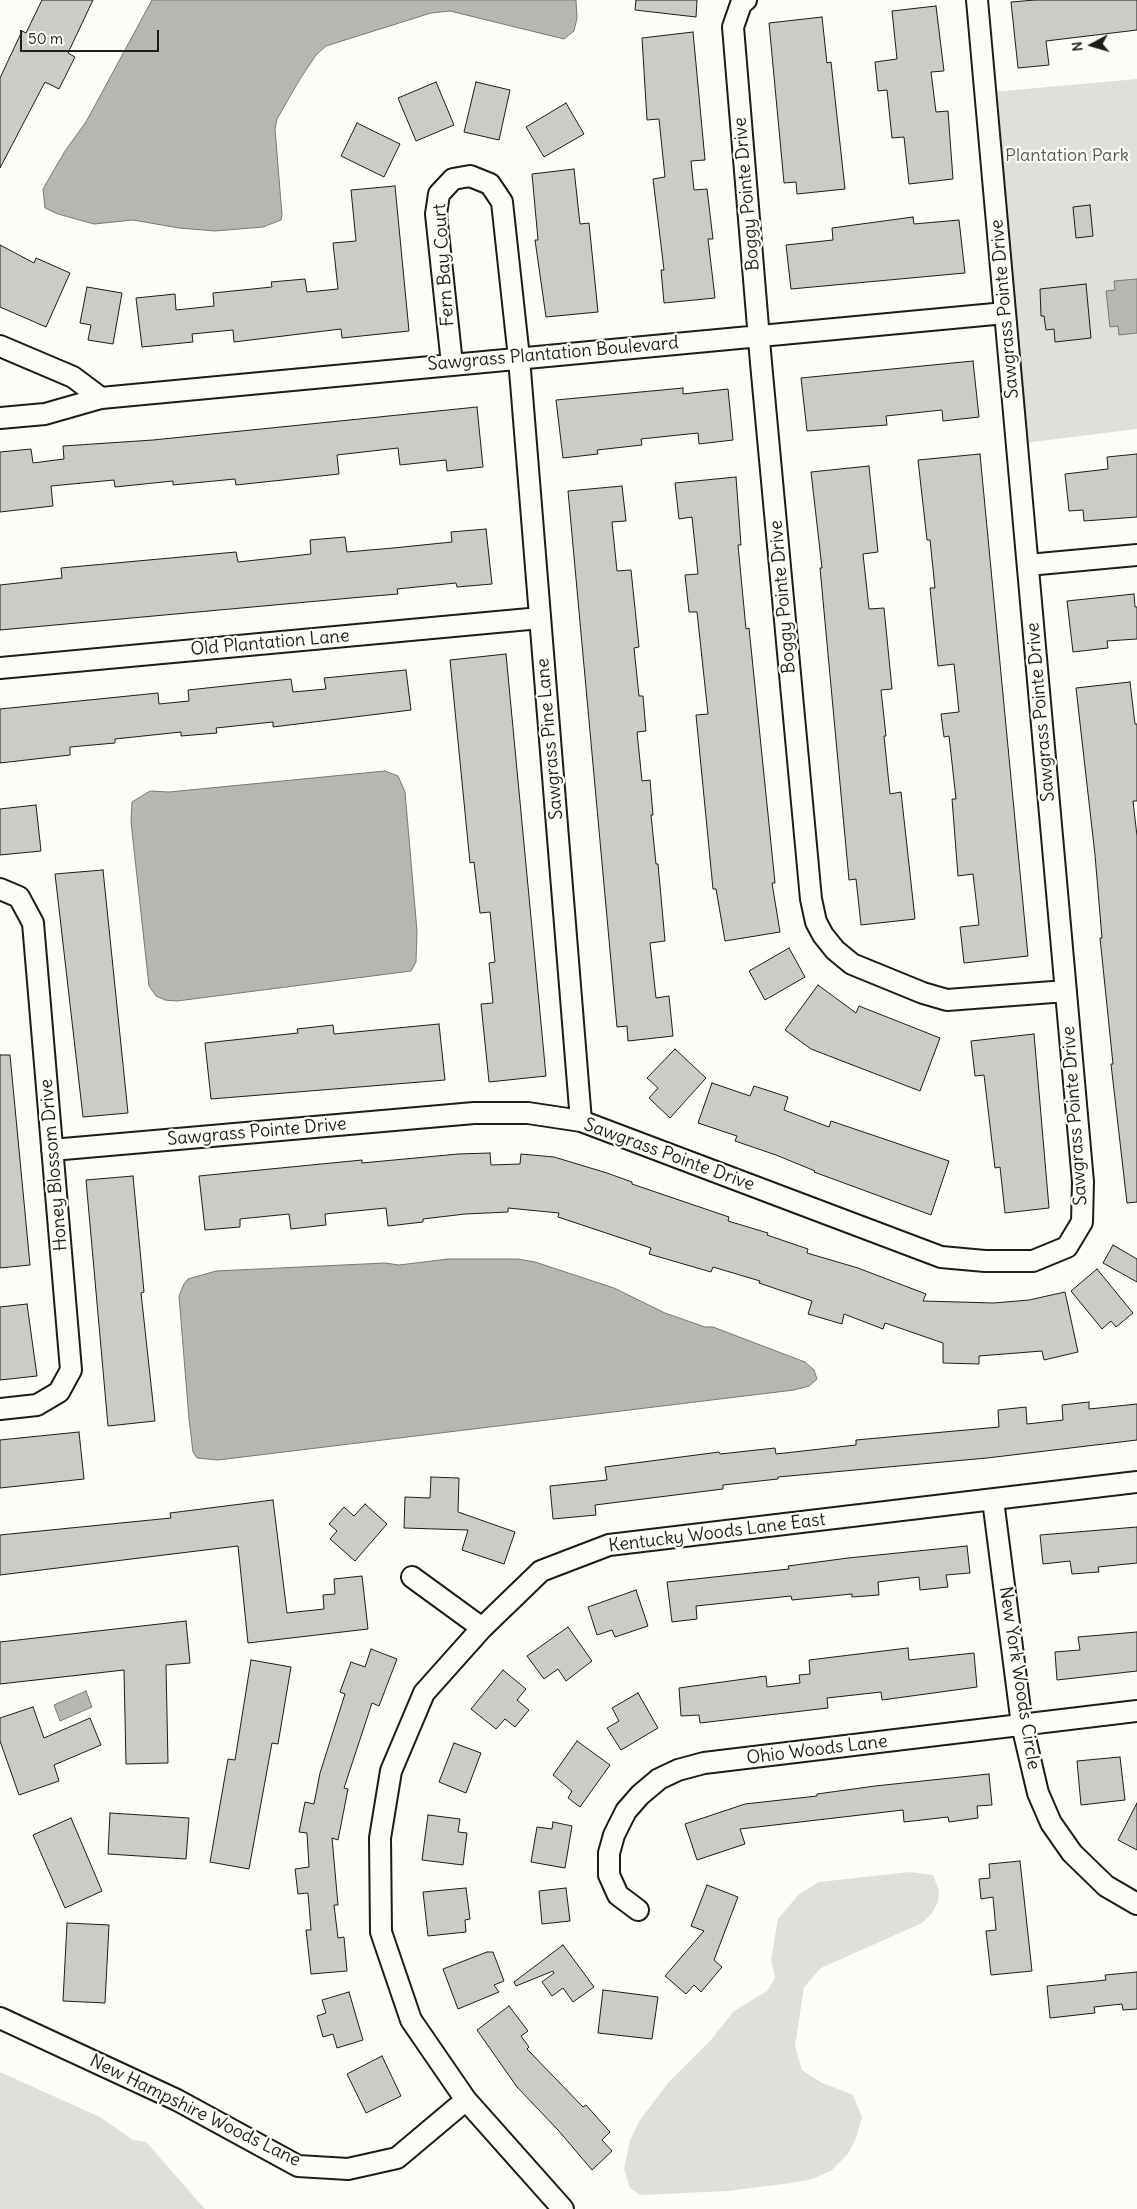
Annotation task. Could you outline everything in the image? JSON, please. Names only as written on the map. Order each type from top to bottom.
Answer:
[{"type":"street","name":"Boggy Pointe Drive","points":[[746,0],[741,4],[733,26],[759,335],[811,899],[816,922],[823,935],[835,950],[852,964],[939,998],[947,1000],[974,999],[1066,991]]},
{"type":"street","name":"Sawgrass Pointe Drive","points":[[52,1150],[474,1113],[528,1113],[581,1121],[941,1257],[985,1261],[1033,1261],[1067,1247],[1082,1222],[1083,1182],[977,0]]},
{"type":"street","name":"Fern Bay Court","points":[[452,364],[436,214],[439,194],[453,179],[470,176],[490,184],[502,202],[519,358]]},
{"type":"street","name":"Sawgrass Plantation Boulevard","points":[[0,418],[45,414],[101,398],[1005,313]]},
{"type":"street","points":[[0,346],[73,377],[101,398]]},
{"type":"street","name":"Sawgrass Pine Lane","points":[[519,358],[581,1121]]},
{"type":"street","points":[[1028,565],[1137,555]]},
{"type":"street","name":"Old Plantation Lane","points":[[0,668],[540,618]]},
{"type":"street","name":"Honey Blossom Drive","points":[[0,889],[19,897],[33,923],[71,1370],[59,1392],[37,1405],[0,1409]]},
{"type":"street","name":"Kentucky Woods Lane East","points":[[563,2209],[466,2100],[411,2020],[381,1932],[380,1838],[391,1772],[424,1693],[482,1628],[542,1570],[609,1545],[1137,1482]]},
{"type":"street","name":"New York Woods Circle","points":[[993,1500],[1022,1725],[1038,1793],[1051,1823],[1072,1853],[1106,1886],[1137,1904]]},
{"type":"street","points":[[412,1577],[482,1628]]},
{"type":"street","name":"Ohio Woods Lane","points":[[638,1910],[618,1894],[609,1875],[609,1853],[614,1835],[626,1811],[659,1779],[678,1770],[704,1763],[1137,1711]]},
{"type":"street","name":"New Hampshire Woods Lane","points":[[0,2018],[177,2100],[298,2166],[348,2169],[397,2158],[466,2100]]},
{"type":"green space","name":"Plantation Park","points":[[1137,79],[1137,429],[1025,443],[992,92]]},
{"type":"green space","points":[[910,1872],[933,1875],[939,1891],[938,1902],[932,1913],[922,1923],[821,1968],[804,1987],[795,2046],[802,2070],[820,2082],[853,2095],[862,2117],[856,2138],[848,2154],[831,2171],[812,2179],[791,2183],[727,2191],[640,2195],[630,2188],[624,2169],[630,2140],[640,2120],[668,2083],[710,2041],[734,2011],[767,1991],[775,1978],[771,1960],[778,1919],[799,1894],[819,1882]]},
{"type":"green space","points":[[0,2072],[100,2117],[133,2140],[146,2142],[205,2209],[0,2209]]},
{"type":"shaded area","points":[[152,0],[576,0],[577,18],[574,31],[564,39],[450,11],[431,13],[326,46],[316,55],[277,119],[275,129],[282,215],[281,220],[263,227],[215,231],[179,228],[133,220],[94,224],[58,214],[45,208],[43,189],[65,151],[86,122]]},
{"type":"shaded area","points":[[1137,279],[1137,333],[1119,335],[1118,326],[1110,327],[1106,291],[1115,290],[1114,281]]},
{"type":"shaded area","points":[[385,771],[398,776],[405,792],[417,931],[416,962],[411,971],[177,1001],[165,1000],[156,996],[149,986],[131,822],[132,802],[150,791],[169,792]]},
{"type":"shaded area","points":[[448,1259],[518,1259],[535,1262],[614,1288],[665,1313],[705,1327],[713,1327],[805,1362],[814,1370],[817,1379],[809,1386],[794,1390],[218,1460],[197,1458],[193,1452],[189,1419],[179,1296],[188,1279],[216,1271],[385,1263],[399,1265]]},
{"type":"shaded area","points":[[86,1691],[92,1707],[60,1721],[54,1705]]},
{"type":"building","points":[[42,0],[93,0],[68,53],[75,57],[59,89],[45,82],[0,168],[0,78],[22,31],[26,33]]},
{"type":"building","points":[[636,0],[697,0],[696,17],[635,10]]},
{"type":"building","points":[[1035,0],[1137,0],[1137,30],[1046,41],[1049,65],[1018,68],[1011,2]]},
{"type":"building","points":[[936,6],[944,71],[931,72],[936,112],[948,111],[953,179],[909,184],[904,137],[892,138],[887,90],[878,91],[875,62],[897,59],[892,11]]},
{"type":"building","points":[[822,17],[827,63],[831,62],[845,189],[797,194],[796,182],[784,183],[769,23]]},
{"type":"building","points":[[693,32],[705,160],[691,161],[694,190],[707,189],[713,239],[708,239],[715,298],[664,303],[661,270],[664,270],[653,179],[665,177],[659,119],[647,120],[642,38]]},
{"type":"building","points":[[436,82],[454,125],[416,141],[398,98]]},
{"type":"building","points":[[476,82],[510,90],[499,140],[464,132]]},
{"type":"building","points":[[566,103],[584,134],[544,157],[526,127]]},
{"type":"building","points":[[357,123],[400,144],[384,177],[341,156]]},
{"type":"building","points":[[574,169],[580,224],[589,223],[598,312],[546,317],[535,240],[538,240],[532,174]]},
{"type":"building","points":[[395,186],[409,331],[342,338],[341,329],[234,342],[233,330],[192,334],[193,342],[142,347],[136,298],[175,294],[176,310],[214,306],[213,293],[272,287],[271,282],[305,279],[307,292],[338,289],[333,243],[356,241],[351,190]]},
{"type":"building","points":[[1090,205],[1093,236],[1076,238],[1073,207]]},
{"type":"building","points":[[913,217],[914,224],[959,220],[965,273],[791,289],[786,245],[833,240],[832,228]]},
{"type":"building","points":[[0,245],[34,263],[36,258],[70,273],[46,327],[0,307]]},
{"type":"building","points":[[1086,284],[1091,338],[1055,342],[1054,329],[1046,330],[1044,316],[1041,316],[1040,289]]},
{"type":"building","points":[[87,287],[122,293],[113,344],[88,340],[91,325],[80,323]]},
{"type":"building","points":[[973,361],[979,417],[943,421],[942,410],[886,416],[887,425],[807,431],[801,378]]},
{"type":"building","points":[[683,388],[683,394],[728,389],[733,440],[699,444],[698,433],[641,439],[642,445],[597,450],[598,454],[563,458],[556,400]]},
{"type":"building","points":[[477,407],[483,467],[447,471],[446,460],[400,465],[398,448],[337,455],[339,474],[236,485],[235,479],[173,485],[173,481],[115,487],[114,480],[51,486],[53,506],[0,512],[0,452],[31,449],[33,463],[64,459],[63,446],[153,440]]},
{"type":"building","points":[[980,454],[1028,956],[964,963],[960,927],[979,925],[973,874],[958,876],[952,799],[956,799],[949,736],[944,737],[941,714],[959,712],[954,664],[938,666],[930,588],[935,588],[930,540],[927,540],[918,460]]},
{"type":"building","points":[[1137,454],[1137,517],[1084,521],[1083,510],[1069,511],[1065,474],[1108,469],[1107,457]]},
{"type":"building","points":[[869,466],[878,552],[863,554],[869,609],[884,608],[892,689],[881,690],[886,736],[884,736],[890,794],[901,792],[915,919],[861,925],[856,879],[849,880],[820,568],[822,568],[811,472]]},
{"type":"building","points":[[736,477],[741,545],[738,545],[746,629],[749,628],[775,883],[772,883],[780,932],[725,941],[716,889],[713,889],[696,715],[708,714],[697,612],[689,612],[685,575],[698,574],[692,517],[679,519],[675,483]]},
{"type":"building","points":[[622,486],[626,521],[612,522],[617,571],[631,570],[639,647],[634,648],[639,696],[643,696],[646,731],[637,732],[642,781],[650,780],[653,815],[651,815],[656,864],[658,864],[665,941],[650,943],[656,998],[669,996],[673,1036],[628,1041],[627,1026],[617,1027],[568,491]]},
{"type":"building","points":[[486,529],[492,584],[457,587],[456,583],[397,589],[398,594],[0,630],[0,585],[62,578],[61,568],[236,552],[238,562],[311,554],[310,540],[345,537],[347,552],[393,548],[452,542],[451,532]]},
{"type":"building","points":[[1134,594],[1135,607],[1137,607],[1137,639],[1107,641],[1108,648],[1073,652],[1067,601]]},
{"type":"building","points":[[506,654],[546,1076],[489,1082],[481,1004],[493,1003],[489,963],[495,962],[490,912],[480,913],[474,862],[470,863],[450,660]]},
{"type":"building","points":[[406,670],[411,710],[273,727],[273,722],[216,728],[217,733],[181,736],[181,732],[115,739],[115,743],[70,747],[70,755],[0,763],[0,709],[158,693],[159,704],[189,701],[188,690],[291,679],[293,692],[326,689],[324,678]]},
{"type":"building","points":[[1130,682],[1135,724],[1137,724],[1137,801],[1133,801],[1137,836],[1137,1202],[1127,1203],[1111,1064],[1113,1064],[1100,938],[1102,938],[1095,855],[1076,688]]},
{"type":"building","points":[[36,805],[41,851],[0,855],[0,809]]},
{"type":"building","points":[[103,870],[128,1113],[83,1117],[55,874]]},
{"type":"building","points":[[789,948],[805,977],[765,1000],[749,971]]},
{"type":"building","points":[[818,985],[856,1013],[859,1006],[940,1038],[920,1091],[811,1049],[785,1030]]},
{"type":"building","points":[[439,1024],[445,1080],[211,1099],[205,1043],[298,1033],[297,1029],[333,1025],[334,1034]]},
{"type":"building","points":[[1034,1034],[1049,1208],[1005,1213],[1000,1167],[995,1168],[984,1075],[975,1076],[971,1041]]},
{"type":"building","points":[[675,1049],[706,1078],[670,1118],[649,1098],[658,1088],[647,1078]]},
{"type":"building","points":[[0,1055],[10,1055],[30,1265],[0,1268]]},
{"type":"building","points":[[712,1083],[750,1096],[754,1086],[788,1097],[784,1110],[829,1127],[831,1121],[949,1161],[931,1215],[735,1141],[737,1136],[698,1123]]},
{"type":"building","points":[[490,1153],[491,1165],[520,1164],[521,1154],[554,1157],[607,1173],[632,1182],[632,1184],[729,1217],[728,1221],[768,1233],[767,1235],[808,1249],[807,1253],[858,1268],[926,1294],[923,1301],[994,1303],[1029,1300],[1065,1292],[1078,1352],[1044,1360],[1042,1351],[979,1356],[979,1364],[943,1363],[943,1343],[885,1323],[883,1329],[844,1314],[842,1324],[808,1314],[812,1301],[759,1283],[760,1281],[713,1267],[711,1272],[649,1254],[651,1248],[558,1217],[559,1213],[508,1208],[508,1212],[465,1214],[423,1219],[423,1222],[388,1226],[386,1208],[325,1214],[326,1225],[291,1229],[289,1214],[240,1219],[240,1227],[205,1230],[199,1176],[362,1160],[362,1163]]},
{"type":"building","points":[[133,1176],[144,1292],[141,1293],[155,1421],[108,1426],[86,1180]]},
{"type":"building","points":[[1113,1245],[1137,1259],[1137,1282],[1103,1263]]},
{"type":"building","points":[[1097,1269],[1133,1313],[1116,1327],[1111,1321],[1102,1329],[1071,1291]]},
{"type":"building","points":[[27,1304],[37,1376],[0,1380],[0,1307]]},
{"type":"building","points":[[1089,1402],[1089,1409],[1137,1404],[1137,1440],[987,1458],[778,1477],[778,1479],[723,1485],[723,1489],[595,1505],[596,1515],[553,1519],[550,1486],[607,1480],[605,1467],[719,1452],[720,1454],[775,1448],[776,1454],[856,1445],[856,1440],[999,1427],[998,1410],[1026,1407],[1027,1424],[1063,1420],[1062,1405]]},
{"type":"building","points":[[79,1432],[84,1479],[0,1488],[0,1440]]},
{"type":"building","points":[[431,1477],[459,1478],[458,1512],[515,1532],[504,1564],[462,1550],[468,1530],[404,1528],[405,1497],[430,1498]]},
{"type":"building","points":[[273,1500],[287,1613],[324,1609],[323,1595],[335,1594],[334,1579],[362,1576],[368,1629],[248,1643],[238,1546],[0,1575],[0,1535],[171,1518],[170,1513]]},
{"type":"building","points":[[365,1504],[387,1524],[355,1561],[330,1539],[337,1531],[329,1524],[344,1507],[354,1516]]},
{"type":"building","points":[[1137,1527],[1137,1563],[1098,1567],[1099,1572],[1072,1574],[1070,1561],[1043,1564],[1040,1535]]},
{"type":"building","points":[[967,1546],[970,1573],[946,1575],[948,1587],[920,1590],[919,1577],[878,1582],[879,1595],[852,1597],[852,1594],[792,1600],[791,1596],[696,1606],[697,1619],[672,1622],[667,1582],[789,1569],[788,1566],[848,1558]]},
{"type":"building","points":[[636,1590],[648,1626],[615,1637],[612,1630],[597,1635],[588,1607]]},
{"type":"building","points":[[186,1621],[190,1663],[166,1665],[168,1763],[126,1764],[124,1670],[0,1684],[0,1642]]},
{"type":"building","points":[[568,1627],[592,1661],[566,1681],[558,1669],[544,1679],[527,1656]]},
{"type":"building","points":[[1137,1632],[1137,1671],[1057,1680],[1055,1652],[1080,1650],[1078,1637]]},
{"type":"building","points":[[908,1648],[909,1660],[974,1653],[977,1687],[882,1700],[881,1692],[827,1698],[828,1708],[700,1723],[699,1715],[681,1716],[679,1688],[766,1676],[767,1687],[800,1683],[799,1675],[810,1674],[809,1660]]},
{"type":"building","points":[[371,1649],[397,1659],[379,1706],[372,1703],[344,1788],[348,1789],[338,1840],[332,1838],[338,1905],[334,1905],[338,1938],[344,1937],[347,1971],[311,1974],[306,1930],[311,1930],[308,1893],[298,1894],[295,1869],[309,1867],[307,1833],[299,1832],[305,1802],[314,1804],[320,1773],[345,1694],[340,1692],[351,1662],[365,1667]]},
{"type":"building","points":[[251,1660],[291,1667],[278,1744],[272,1743],[249,1869],[210,1862],[228,1759],[235,1760]]},
{"type":"building","points":[[503,1670],[526,1689],[517,1700],[529,1710],[515,1727],[505,1719],[496,1729],[471,1709]]},
{"type":"building","points":[[638,1693],[658,1728],[621,1750],[607,1728],[619,1721],[612,1708]]},
{"type":"building","points":[[33,1707],[44,1738],[90,1718],[101,1745],[54,1765],[59,1781],[19,1795],[0,1741],[0,1718]]},
{"type":"building","points":[[577,1741],[610,1765],[580,1807],[568,1798],[572,1791],[553,1775]]},
{"type":"building","points":[[454,1743],[481,1753],[466,1793],[439,1782]]},
{"type":"building","points":[[1120,1757],[1125,1800],[1081,1805],[1077,1761]]},
{"type":"building","points":[[989,1774],[992,1805],[977,1806],[978,1818],[949,1822],[948,1817],[904,1822],[903,1810],[740,1829],[745,1844],[697,1860],[685,1824],[745,1804],[817,1796],[817,1794],[875,1786]]},
{"type":"building","points":[[1137,1803],[1137,1850],[1118,1840]]},
{"type":"building","points":[[110,1813],[189,1818],[186,1859],[108,1854]]},
{"type":"building","points":[[428,1815],[460,1819],[458,1832],[467,1833],[463,1865],[422,1860]]},
{"type":"building","points":[[71,1818],[102,1891],[65,1908],[33,1835]]},
{"type":"building","points":[[553,1822],[572,1826],[565,1868],[531,1862],[537,1827],[552,1829]]},
{"type":"building","points":[[1020,1861],[1032,1971],[991,1975],[986,1931],[996,1930],[993,1897],[981,1899],[979,1879],[990,1878],[989,1864]]},
{"type":"building","points":[[707,1885],[738,1897],[714,1960],[722,1967],[701,1992],[694,1985],[686,1994],[665,1976],[704,1931],[691,1926]]},
{"type":"building","points":[[466,1888],[470,1919],[465,1920],[466,1932],[428,1936],[423,1892]]},
{"type":"building","points":[[566,1888],[570,1921],[542,1924],[539,1891]]},
{"type":"building","points":[[67,1923],[109,1925],[105,2003],[63,2001]]},
{"type":"building","points":[[563,1945],[594,1987],[573,2002],[563,1988],[552,1996],[542,1982],[554,1973],[553,1971],[516,1986],[514,1982]]},
{"type":"building","points":[[487,1952],[493,1952],[504,1981],[494,1985],[499,1992],[458,2009],[443,1969]]},
{"type":"building","points":[[1137,1972],[1137,2009],[1123,2010],[1122,2004],[1094,2007],[1095,2013],[1050,2018],[1047,1986],[1106,1980],[1105,1975]]},
{"type":"building","points":[[603,1990],[658,1997],[652,2039],[598,2033]]},
{"type":"building","points":[[349,1992],[363,2040],[337,2048],[333,2034],[323,2037],[317,2016],[326,2013],[322,2000]]},
{"type":"building","points":[[509,2006],[528,2031],[521,2036],[529,2047],[527,2049],[583,2107],[586,2105],[610,2132],[602,2140],[612,2151],[592,2170],[558,2130],[517,2087],[477,2030]]},
{"type":"building","points":[[382,2056],[401,2096],[366,2113],[347,2074]]}]
